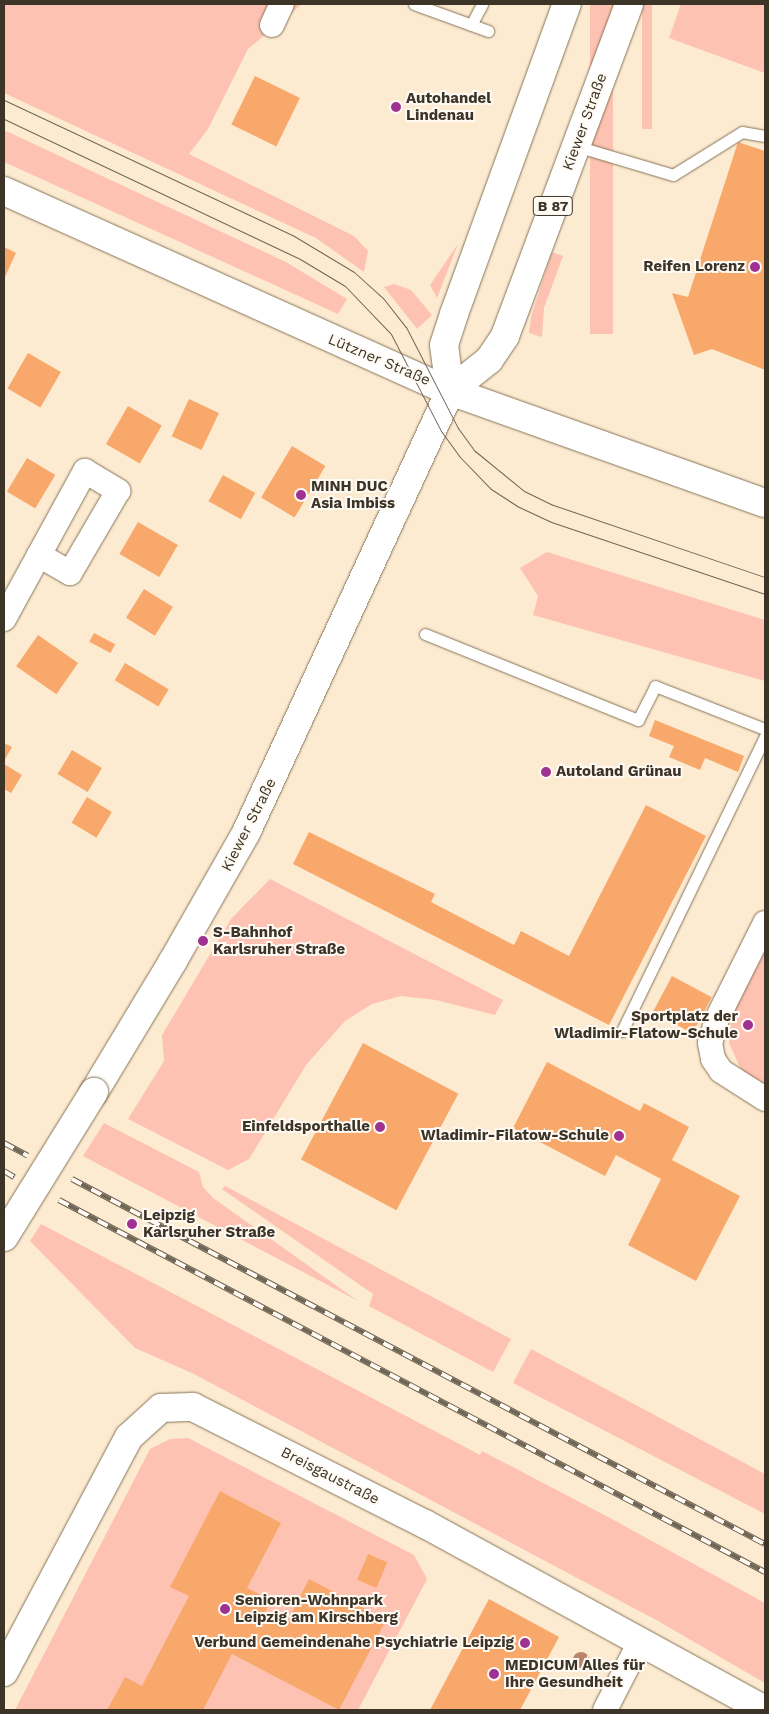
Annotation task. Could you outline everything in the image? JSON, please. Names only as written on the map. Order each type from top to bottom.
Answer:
[{"type":"street","points":[[450,390],[444,345],[567,4]]},
{"type":"street","name":"Kiewer Straße","points":[[4,1237],[178,954],[246,832],[450,390],[489,360],[505,336],[629,4]]},
{"type":"street","name":"Lützner Straße","points":[[4,191],[450,390],[765,503]]},
{"type":"street","points":[[4,618],[39,555]]},
{"type":"street","points":[[765,924],[717,1019],[710,1043],[713,1059],[721,1071],[765,1099]]},
{"type":"street","name":"Breisgaustraße","points":[[4,1672],[129,1438],[161,1408],[193,1407],[425,1524],[765,1710]]},
{"type":"street","points":[[605,1710],[640,1642]]},
{"type":"lane","points":[[414,4],[488,31]]},
{"type":"lane","points":[[470,24],[482,4]]},
{"type":"lane","points":[[576,146],[673,176],[742,132],[765,136]]},
{"type":"lane","points":[[425,634],[638,720],[655,686],[765,730]]},
{"type":"lane","points":[[622,1031],[765,736]]},
{"type":"shaded area","points":[[4,4],[302,4],[248,49],[208,129],[189,154],[354,236],[368,251],[364,272],[316,238],[4,93]]},
{"type":"shaded area","points":[[590,4],[613,4],[613,334],[590,334]]},
{"type":"shaded area","points":[[642,4],[652,4],[652,129],[642,129]]},
{"type":"shaded area","points":[[681,4],[765,4],[765,73],[669,38]]},
{"type":"shaded area","points":[[4,130],[286,262],[347,299],[338,314],[4,162]]},
{"type":"shaded area","points":[[458,244],[437,298],[430,285]]},
{"type":"shaded area","points":[[552,252],[563,256],[544,308],[542,337],[529,333],[531,317]]},
{"type":"shaded area","points":[[394,284],[411,290],[432,315],[417,329],[384,287]]},
{"type":"shaded area","points":[[547,552],[765,620],[765,681],[533,615],[538,596],[520,568]]},
{"type":"shaded area","points":[[270,879],[503,1000],[495,1015],[436,1000],[401,996],[372,1004],[345,1021],[306,1065],[249,1159],[228,1170],[128,1119],[164,1061],[162,1035],[231,919]]},
{"type":"shaded area","name":"Sportplatz der Wladimir-Flatow-Schule","points":[[765,948],[765,1084],[742,1072],[729,1043],[733,1008]]},
{"type":"shaded area","points":[[104,1123],[199,1172],[203,1187],[213,1198],[358,1301],[83,1156]]},
{"type":"shaded area","points":[[225,1186],[511,1339],[493,1372],[369,1306],[373,1294],[222,1189]]},
{"type":"shaded area","points":[[41,1224],[480,1455],[482,1451],[610,1518],[765,1603],[765,1683],[658,1621],[194,1374],[135,1348],[30,1241]]},
{"type":"shaded area","points":[[531,1349],[765,1474],[765,1514],[513,1383]]},
{"type":"shaded area","points":[[188,1438],[414,1555],[427,1579],[358,1710],[15,1710],[150,1449],[170,1439]]},
{"type":"building","points":[[255,76],[300,98],[276,146],[231,125]]},
{"type":"building","points":[[738,142],[765,151],[765,370],[712,349],[694,355],[672,293],[688,297]]},
{"type":"building","points":[[4,247],[16,253],[4,279]]},
{"type":"building","points":[[28,353],[61,372],[40,408],[8,389]]},
{"type":"building","points":[[189,399],[219,413],[202,450],[172,436]]},
{"type":"building","points":[[128,406],[162,426],[140,464],[106,444]]},
{"type":"building","points":[[292,446],[325,466],[295,518],[261,497]]},
{"type":"building","points":[[27,458],[55,475],[35,508],[7,491]]},
{"type":"building","points":[[223,475],[255,493],[241,519],[208,501]]},
{"type":"building","points":[[138,522],[178,545],[159,577],[120,554]]},
{"type":"building","points":[[144,589],[173,607],[155,636],[126,618]]},
{"type":"building","points":[[94,633],[115,644],[110,653],[89,642]]},
{"type":"building","points":[[38,635],[78,663],[56,694],[16,666]]},
{"type":"building","points":[[125,663],[169,689],[158,706],[115,680]]},
{"type":"building","points":[[655,720],[744,756],[738,772],[705,758],[700,770],[669,757],[674,746],[649,736]]},
{"type":"building","points":[[4,743],[12,747],[4,761]]},
{"type":"building","points":[[72,750],[102,768],[88,792],[58,774]]},
{"type":"building","points":[[4,764],[22,775],[11,793],[4,789]]},
{"type":"building","points":[[87,797],[112,812],[96,838],[72,823]]},
{"type":"building","points":[[646,805],[706,836],[609,1025],[293,864],[309,832],[435,894],[431,902],[514,945],[521,931],[569,956]]},
{"type":"building","points":[[672,976],[712,997],[692,1033],[653,1012]]},
{"type":"building","name":"Einfeldsporthalle","points":[[363,1043],[458,1094],[396,1210],[301,1160]]},
{"type":"building","points":[[547,1062],[640,1111],[644,1103],[689,1127],[672,1160],[740,1196],[696,1281],[628,1245],[661,1179],[616,1155],[605,1176],[513,1128]]},
{"type":"building","name":"Senioren-Wohnpark Leipzig am Kirschberg","points":[[220,1491],[281,1523],[247,1588],[271,1600],[263,1617],[284,1628],[309,1579],[386,1620],[339,1710],[232,1654],[203,1710],[107,1710],[125,1677],[142,1686],[189,1596],[170,1587]]},
{"type":"building","points":[[368,1554],[387,1562],[376,1588],[357,1580]]},
{"type":"building","name":"MEDICUM Alles für Ihre Gesundheit","points":[[489,1599],[559,1637],[520,1710],[430,1710]]},
{"type":"tram line","points":[[4,100],[294,236],[354,272],[383,298],[406,327],[458,428],[475,451],[524,491],[553,505],[765,577]]},
{"type":"tram line","points":[[4,119],[300,259],[345,286],[391,334],[441,431],[459,456],[491,489],[519,507],[551,522],[765,594]]},
{"type":"railway","points":[[4,1143],[28,1156]]},
{"type":"railway","points":[[4,1171],[14,1177]]},
{"type":"railway","points":[[72,1179],[765,1544]]},
{"type":"railway","points":[[59,1200],[765,1572]]},
{"type":"place","name":"Autohandel Lindenau","points":[[396,107]]},
{"type":"place","name":"Reifen Lorenz","points":[[755,267]]},
{"type":"place","name":"MINH DUC Asia Imbiss","points":[[301,495]]},
{"type":"place","name":"Autoland Grünau","points":[[546,772]]},
{"type":"place","name":"S-Bahnhof Karlsruher Straße","points":[[203,941]]},
{"type":"place","name":"Sportplatz der Wladimir-Flatow-Schule","points":[[748,1025]]},
{"type":"place","name":"Einfeldsporthalle","points":[[380,1127]]},
{"type":"place","name":"Wladimir-Filatow-Schule","points":[[619,1136]]},
{"type":"place","name":"Leipzig Karlsruher Straße","points":[[132,1224]]},
{"type":"place","name":"Senioren-Wohnpark Leipzig am Kirschberg","points":[[225,1609]]},
{"type":"place","name":"Verbund Gemeindenahe Psychiatrie Leipzig","points":[[525,1643]]},
{"type":"place","name":"MEDICUM Alles für Ihre Gesundheit","points":[[494,1674]]}]
